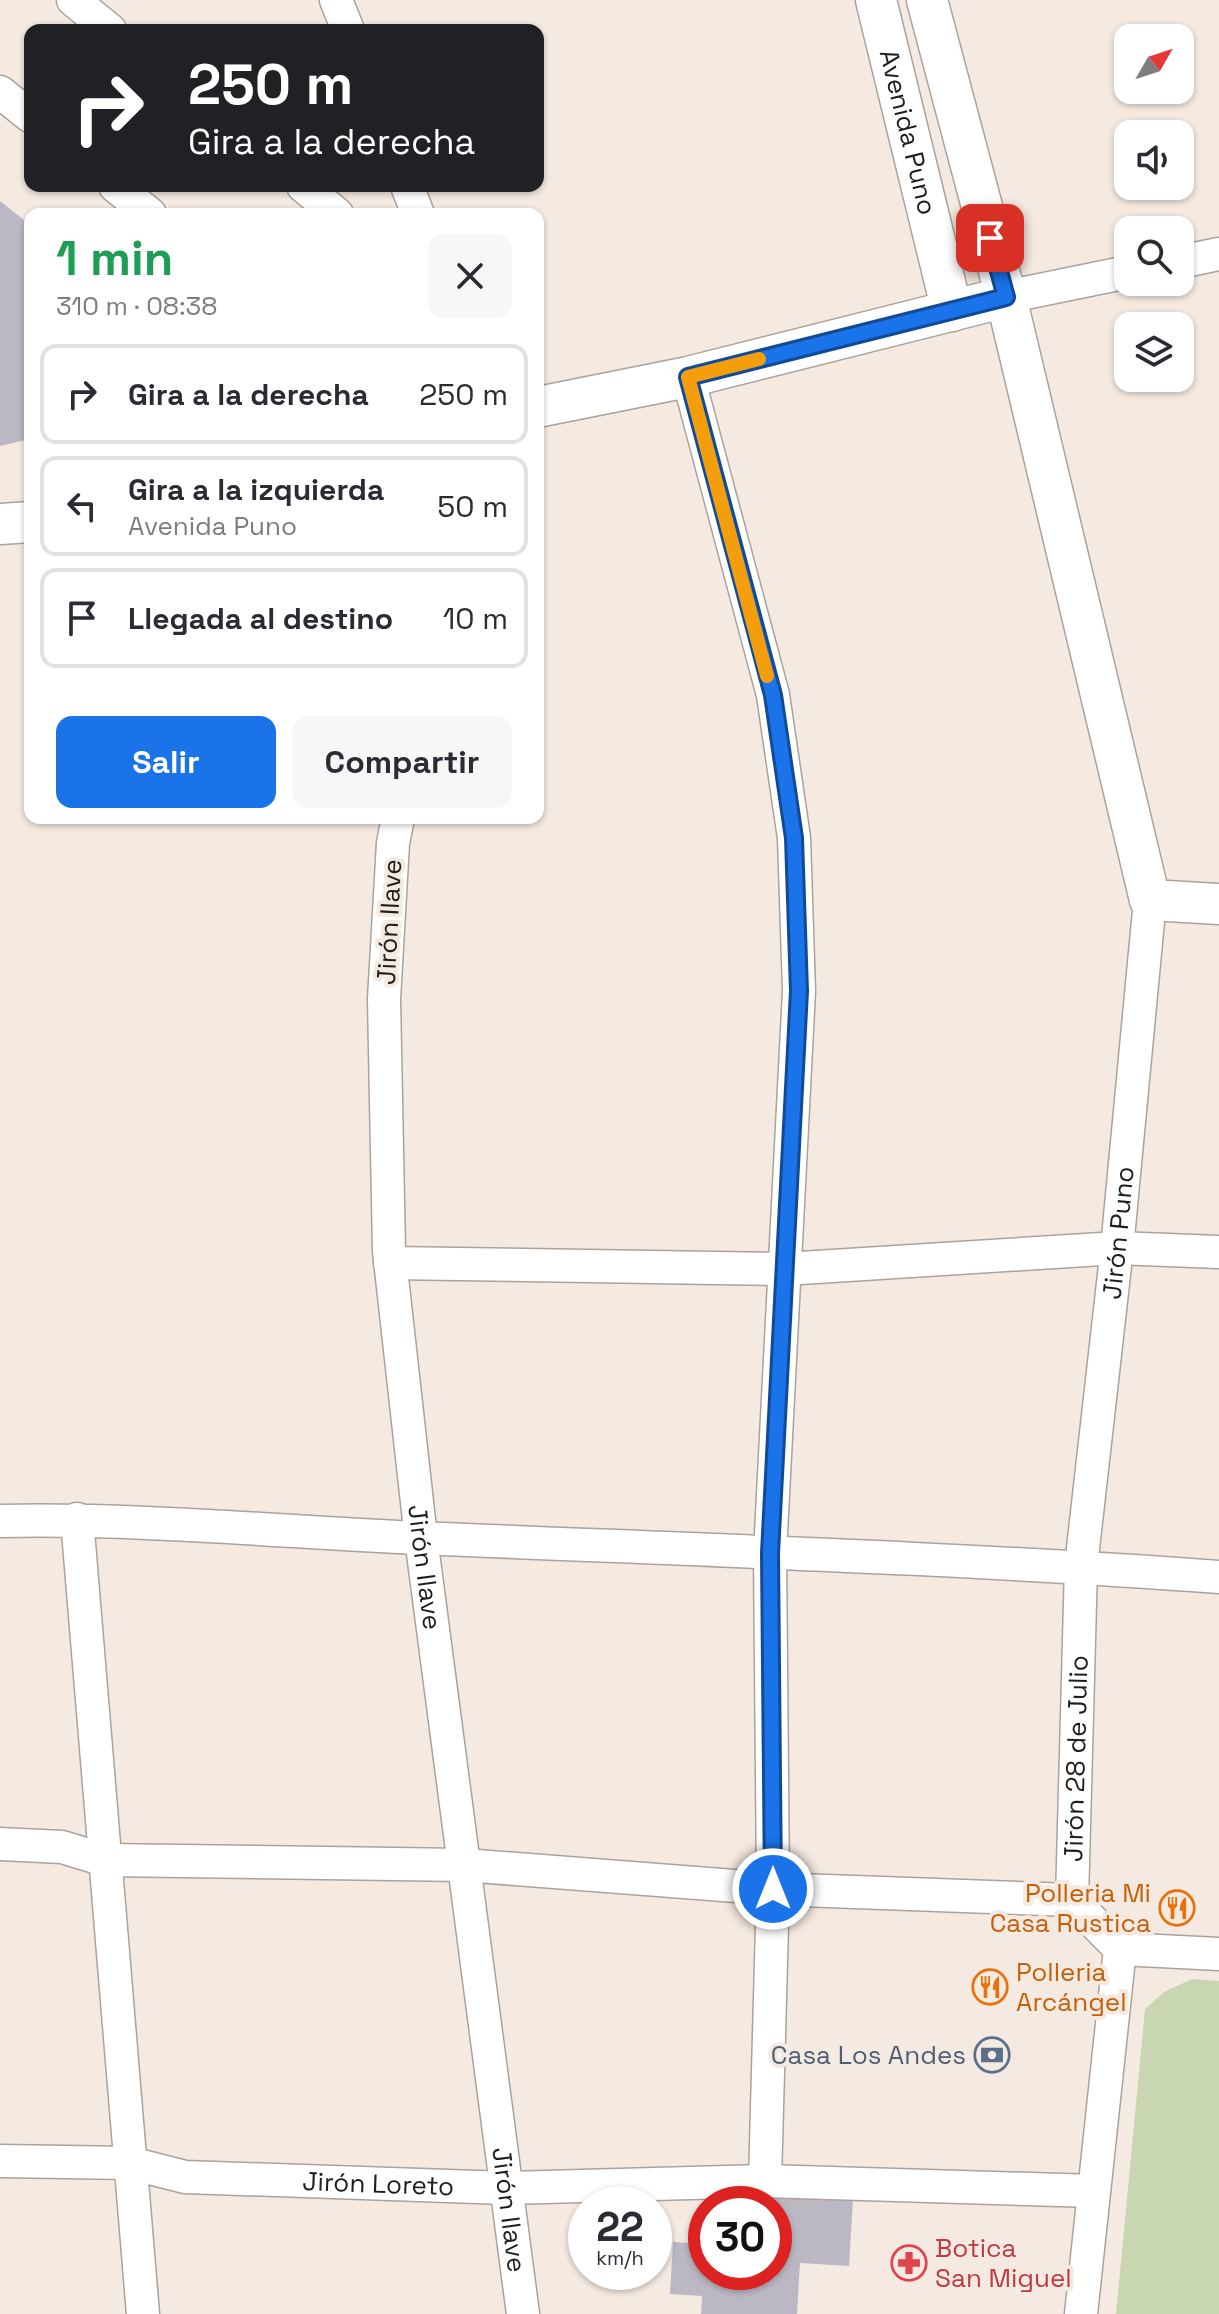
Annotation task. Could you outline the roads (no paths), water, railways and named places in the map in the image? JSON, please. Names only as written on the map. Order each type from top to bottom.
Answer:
[{"type":"street","points":[[73,0],[103,24]]},
{"type":"street","points":[[336,0],[346,24]]},
{"type":"street","name":"Avenida Puno","points":[[876,0],[952,311]]},
{"type":"street","name":"Avenida Puno","points":[[927,0],[1006,297],[1150,900]]},
{"type":"street","points":[[0,92],[24,111]]},
{"type":"street","points":[[122,192],[142,208]]},
{"type":"street","points":[[310,192],[330,208]]},
{"type":"street","points":[[1194,259],[1219,254]]},
{"type":"street","points":[[544,406],[688,377],[1006,297],[1114,275]]},
{"type":"street","points":[[688,377],[773,695],[794,838],[799,991],[770,1553],[773,1889],[765,2181]]},
{"type":"street","points":[[0,524],[24,522]]},
{"type":"street","name":"Jirón Ilave","points":[[397,824],[393,843],[384,999],[390,1263],[421,1538],[523,2314]]},
{"type":"street","points":[[1150,900],[1219,904]]},
{"type":"street","name":"Jirón Puno","points":[[1081,1566],[1117,1248],[1150,900]]},
{"type":"street","points":[[390,1263],[785,1269],[1117,1248],[1219,1252]]},
{"type":"street","points":[[0,1521],[77,1519],[421,1538],[1081,1566],[1219,1577]]},
{"type":"street","points":[[77,1519],[143,2314]]},
{"type":"street","name":"Jirón 28 de Julio","points":[[1081,1566],[1072,1900],[1120,1949]]},
{"type":"street","points":[[0,1844],[62,1847],[105,1860],[464,1865],[773,1889],[1072,1900]]},
{"type":"street","points":[[1081,2314],[1120,1949],[1219,1954]]},
{"type":"street","name":"Jirón Loreto","points":[[0,2161],[130,2163],[185,2177],[506,2188],[765,2181],[1094,2191]]},
{"type":"place","name":"Polleria Mi Casa Rustica","points":[[1177,1908]]},
{"type":"place","name":"Polleria Arcángel","points":[[990,1987]]},
{"type":"place","name":"Casa Los Andes","points":[[992,2055]]},
{"type":"place","name":"Botica San Miguel","points":[[909,2263]]}]
